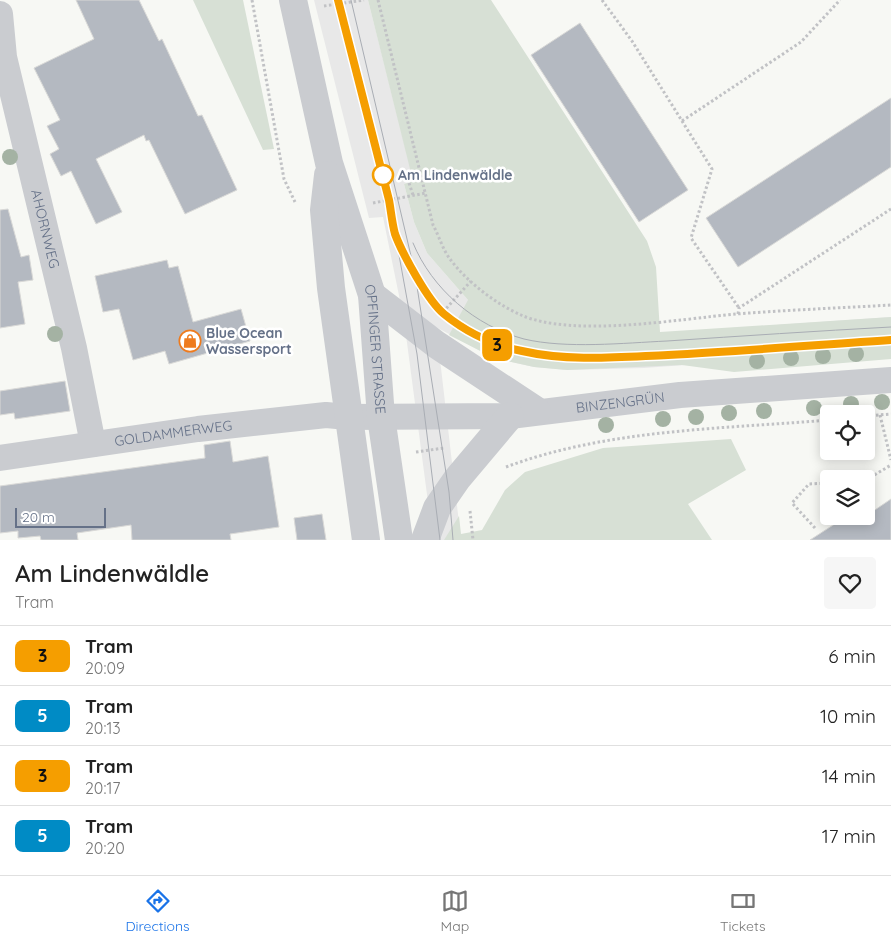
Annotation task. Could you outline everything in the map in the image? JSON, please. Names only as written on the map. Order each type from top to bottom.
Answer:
[{"type":"street","name":"OPFINGER STRASSE","points":[[293,0],[329,164],[372,295],[381,417],[399,540]]},
{"type":"street","name":"AHORNWEG","points":[[0,14],[4,57],[74,348],[93,444]]},
{"type":"street","name":"OPFINGER STRASSE","points":[[329,164],[324,210],[336,334],[366,540]]},
{"type":"street","points":[[372,295],[437,345],[537,411]]},
{"type":"street","name":"BINZENGRÜN","points":[[348,417],[510,416],[537,411],[680,396],[891,380]]},
{"type":"street","name":"GOLDAMMERWEG","points":[[0,458],[285,419],[326,415],[348,417]]},
{"type":"street","points":[[425,540],[437,508],[457,479],[510,416]]},
{"type":"path","points":[[252,0],[284,179],[297,209]]},
{"type":"path","points":[[321,6],[364,0]]},
{"type":"path","points":[[378,0],[434,225],[450,259],[471,281],[491,297],[522,316],[560,325],[606,326],[738,314],[891,305]]},
{"type":"path","points":[[602,0],[632,41],[712,169],[691,238],[739,308],[738,314]]},
{"type":"path","points":[[682,121],[802,42],[840,0]]},
{"type":"path","points":[[409,183],[413,195]]},
{"type":"path","points":[[369,204],[426,193]]},
{"type":"path","points":[[739,308],[891,209]]},
{"type":"path","points":[[875,415],[891,414]]},
{"type":"path","points":[[880,415],[891,460]]},
{"type":"path","points":[[503,469],[536,456],[584,444],[631,437],[820,421]]},
{"type":"path","points":[[875,474],[891,464]]},
{"type":"path","points":[[815,528],[792,503],[809,484],[820,483]]},
{"type":"path","points":[[469,501],[474,540]]},
{"type":"shaded area","points":[[193,0],[243,0],[274,149],[263,150]]},
{"type":"shaded area","points":[[314,0],[368,0],[414,182],[404,184],[414,222],[427,253],[468,300],[644,334],[891,317],[891,350],[644,368],[567,370],[534,367],[494,358],[434,326],[441,368],[461,540],[433,540],[404,320],[383,217],[369,218]]},
{"type":"shaded area","points":[[368,0],[491,0],[647,241],[656,267],[660,332],[891,317],[891,359],[734,372],[682,365],[567,370],[534,367],[494,358],[449,335],[468,300],[427,253],[414,222],[404,184],[413,181]]},
{"type":"shaded area","points":[[731,439],[746,470],[688,504],[712,540],[444,540],[459,516],[461,534],[482,530],[505,490],[525,472],[603,448]]},
{"type":"building","points":[[76,0],[139,0],[159,41],[162,39],[198,116],[202,115],[237,190],[185,214],[149,140],[146,141],[144,135],[96,159],[122,212],[96,224],[71,171],[61,176],[50,154],[59,149],[47,126],[60,120],[34,68],[94,39]]},
{"type":"building","points":[[580,23],[688,190],[639,222],[531,55]]},
{"type":"building","points":[[891,98],[891,167],[738,267],[706,218]]},
{"type":"building","points":[[8,209],[21,257],[29,255],[33,280],[18,282],[25,324],[0,328],[0,210]]},
{"type":"building","points":[[167,260],[169,268],[178,266],[193,322],[241,309],[250,341],[169,364],[165,351],[133,360],[119,309],[103,312],[95,276]]},
{"type":"building","points":[[65,381],[70,411],[15,419],[14,413],[0,415],[0,391]]},
{"type":"building","points":[[230,441],[233,462],[268,456],[279,527],[230,534],[231,540],[132,540],[131,525],[77,533],[78,540],[41,540],[40,536],[18,538],[18,531],[0,533],[0,486],[205,458],[204,445]]},
{"type":"building","points":[[891,499],[891,540],[810,540],[833,525],[875,525],[875,510]]},
{"type":"building","points":[[322,514],[326,540],[297,540],[294,518]]},
{"type":"tram line","points":[[337,0],[389,200],[417,354],[440,540]]},
{"type":"tram line","name":"3","points":[[338,0],[389,200],[395,234],[415,274],[442,313],[474,334],[495,344],[522,352],[565,357],[612,358],[891,340]]},
{"type":"tram line","points":[[351,0],[411,256]]},
{"type":"tram line","points":[[395,234],[421,285],[434,304],[444,314],[478,335],[515,349],[572,357],[612,358],[891,340]]},
{"type":"tram line","points":[[413,243],[431,276],[457,303],[472,315],[506,333],[540,342],[576,345],[614,344],[891,327]]},
{"type":"tram line","points":[[416,280],[449,492],[453,540]]},
{"type":"place","name":"Am Lindenwäldle","points":[[383,175]]},
{"type":"place","name":"Blue Ocean Wassersport","points":[[190,341]]}]
